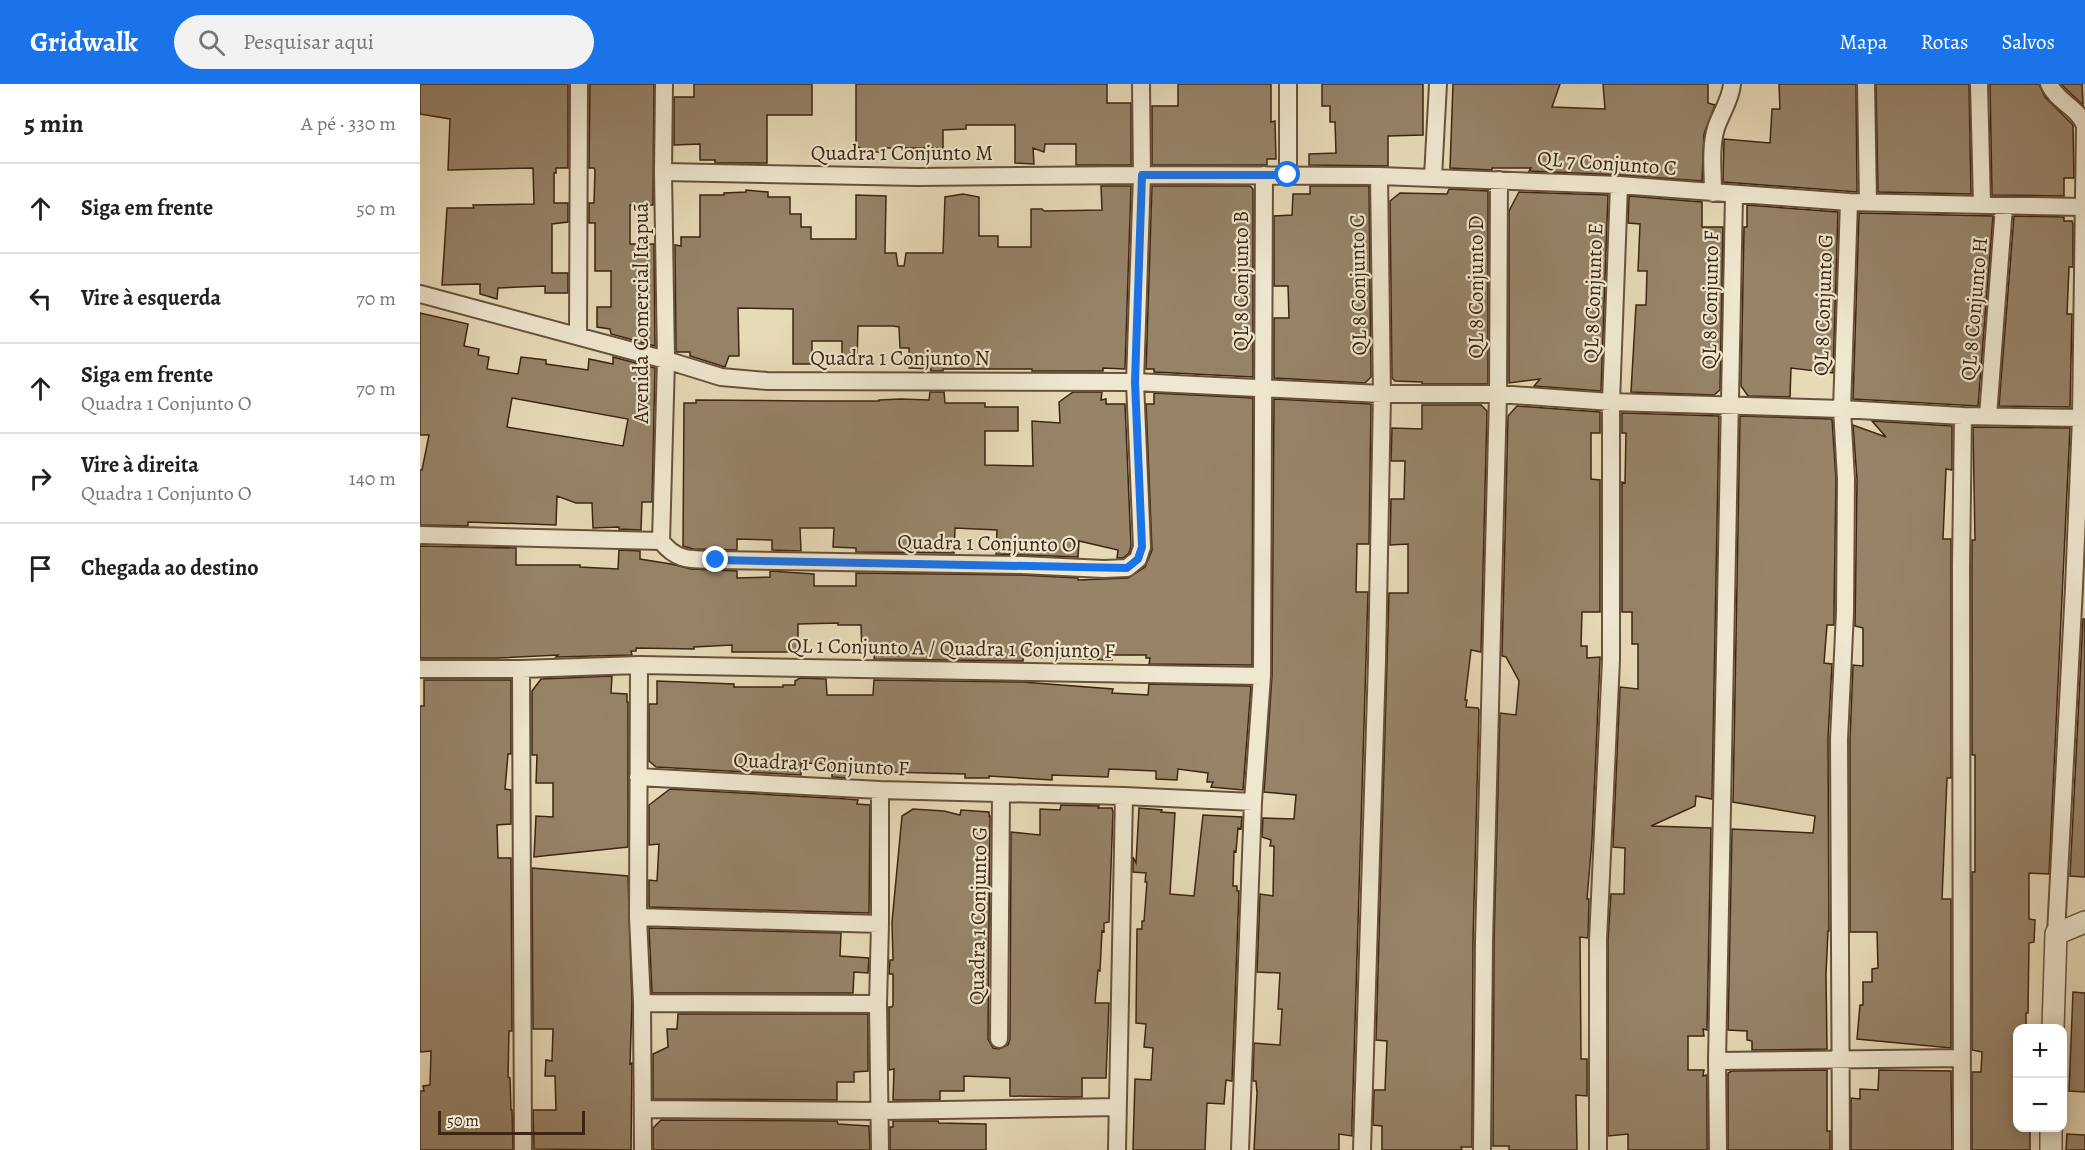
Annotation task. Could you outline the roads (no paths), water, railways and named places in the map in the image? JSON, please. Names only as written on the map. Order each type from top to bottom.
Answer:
[{"type":"street","points":[[578,336],[579,84]]},
{"type":"street","name":"Avenida Comercial Itapuã","points":[[661,541],[666,360],[664,84]]},
{"type":"street","points":[[1135,382],[1142,175],[1141,84]]},
{"type":"street","points":[[1288,84],[1288,175],[1379,176]]},
{"type":"street","points":[[1433,177],[1438,84]]},
{"type":"street","points":[[1713,193],[1715,130],[1732,92],[1732,84]]},
{"type":"street","points":[[1866,84],[1868,202]]},
{"type":"street","points":[[1979,84],[1982,204],[2083,207]]},
{"type":"street","points":[[2049,84],[2053,93],[2084,123],[2083,418],[2056,934],[2054,1024]]},
{"type":"street","name":"Quadra 1 Conjunto M","points":[[663,171],[917,177],[1288,175]]},
{"type":"street","name":"QL 8 Conjunto B","points":[[1240,1150],[1253,802],[1262,676],[1264,175]]},
{"type":"street","name":"QL 7 Conjunto C","points":[[1379,176],[1619,185],[1849,202],[1982,204]]},
{"type":"street","name":"QL 8 Conjunto C","points":[[1362,1150],[1377,661],[1382,394],[1379,176]]},
{"type":"street","name":"QL 8 Conjunto D","points":[[1482,1150],[1484,942],[1498,394],[1499,180]]},
{"type":"street","name":"QL 8 Conjunto E","points":[[1598,1150],[1598,940],[1611,660],[1611,402],[1619,185]]},
{"type":"street","name":"QL 8 Conjunto F","points":[[1718,1150],[1717,1061],[1734,195]]},
{"type":"street","name":"QL 8 Conjunto G","points":[[1841,1150],[1839,739],[1845,612],[1846,479],[1842,409],[1849,202]]},
{"type":"street","name":"QL 8 Conjunto H","points":[[1988,416],[2004,206]]},
{"type":"street","name":"Quadra 1 Conjunto N","points":[[420,294],[721,377],[767,381],[1135,382],[1382,394],[1498,394],[1611,402],[1842,409],[1963,416],[2083,418]]},
{"type":"street","name":"Quadra 1 Conjunto O","points":[[661,541],[669,552],[682,558],[1127,568],[1138,559],[1142,547],[1135,382]]},
{"type":"street","points":[[1962,1150],[1963,416]]},
{"type":"street","points":[[420,535],[661,541]]},
{"type":"street","points":[[639,665],[638,917],[642,1003],[643,1150]]},
{"type":"street","name":"QL 1 Conjunto A / Quadra 1 Conjunto F","points":[[420,669],[521,669],[639,665],[1262,676]]},
{"type":"street","points":[[521,669],[523,1150]]},
{"type":"street","name":"Quadra 1 Conjunto F","points":[[638,777],[880,790],[1124,796],[1253,802]]},
{"type":"street","points":[[880,790],[878,1004],[880,1150]]},
{"type":"street","name":"Quadra 1 Conjunto G","points":[[999,1039],[1001,793]]},
{"type":"street","points":[[1117,1150],[1124,796]]},
{"type":"street","points":[[638,917],[880,924]]},
{"type":"street","points":[[2056,934],[2085,922]]},
{"type":"street","points":[[642,1003],[878,1004]]},
{"type":"street","points":[[1717,1061],[1961,1058]]},
{"type":"street","points":[[644,1109],[881,1111],[1118,1107]]},
{"type":"street","points":[[2051,1132],[2051,1150]]}]
